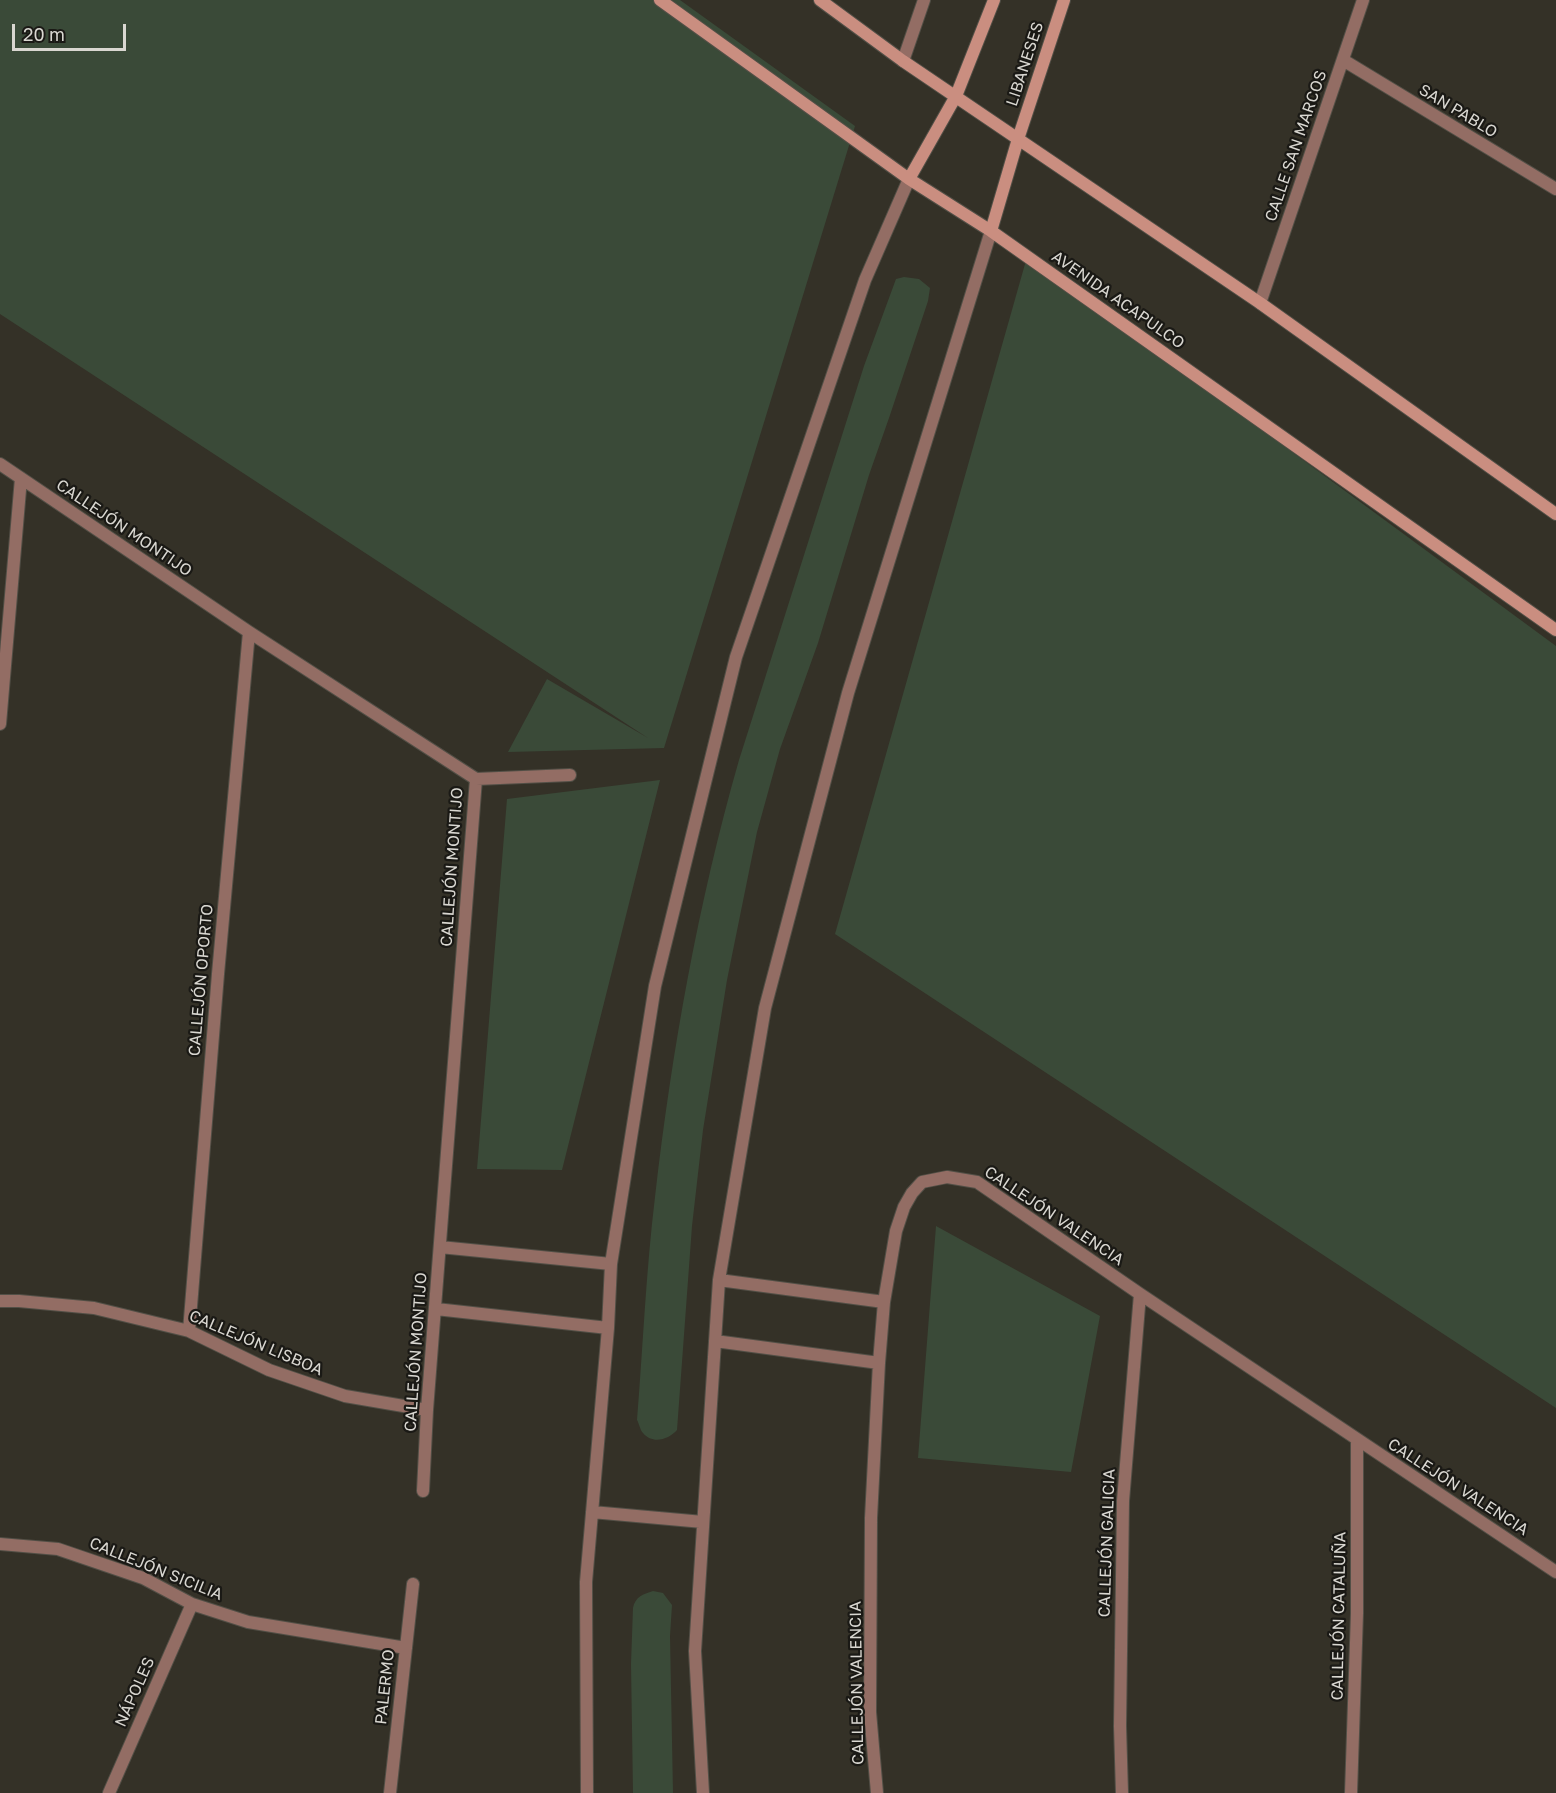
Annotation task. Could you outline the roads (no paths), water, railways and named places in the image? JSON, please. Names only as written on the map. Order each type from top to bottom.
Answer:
[{"type":"main road","name":"AVENIDA ACAPULCO","points":[[660,0],[909,179],[991,231],[1556,630]]},
{"type":"main road","points":[[820,0],[903,61],[1260,303],[1556,514]]},
{"type":"main road","points":[[909,179],[956,96],[994,0]]},
{"type":"main road","name":"LIBANESES","points":[[991,231],[1018,139],[1064,0]]},
{"type":"street","points":[[903,61],[924,0]]},
{"type":"street","name":"CALLE SAN MARCOS","points":[[1260,303],[1363,0]]},
{"type":"street","name":"SAN PABLO","points":[[1343,60],[1555,187]]},
{"type":"street","points":[[587,1793],[586,1582],[608,1328],[611,1264],[655,986],[736,657],[865,280],[909,179]]},
{"type":"street","points":[[703,1793],[695,1651],[719,1280],[765,1008],[848,693],[991,231]]},
{"type":"street","name":"CALLEJÓN MONTIJO","points":[[0,464],[249,632],[476,778],[427,1410],[423,1491]]},
{"type":"street","points":[[0,724],[21,478]]},
{"type":"street","name":"CALLEJÓN OPORTO","points":[[189,1331],[249,632]]},
{"type":"street","points":[[476,778],[570,775]]},
{"type":"street","name":"CALLEJÓN VALENCIA","points":[[877,1793],[870,1712],[871,1529],[879,1363],[884,1302],[896,1231],[904,1207],[922,1182],[947,1177],[977,1182],[1140,1294],[1556,1572]]},
{"type":"street","points":[[440,1247],[611,1264]]},
{"type":"street","points":[[719,1280],[884,1302]]},
{"type":"street","name":"CALLEJÓN GALICIA","points":[[1122,1793],[1120,1726],[1123,1502],[1140,1294]]},
{"type":"street","name":"CALLEJÓN LISBOA","points":[[0,1301],[19,1300],[94,1308],[189,1331],[269,1370],[345,1396],[427,1410]]},
{"type":"street","points":[[436,1308],[608,1328]]},
{"type":"street","points":[[715,1341],[879,1363]]},
{"type":"street","name":"CALLEJÓN CATALUÑA","points":[[1352,1793],[1357,1613],[1357,1440]]},
{"type":"street","points":[[592,1512],[703,1522]]},
{"type":"street","name":"CALLEJÓN SICILIA","points":[[0,1544],[58,1549],[143,1578],[192,1604],[248,1622],[406,1648]]},
{"type":"street","name":"PALERMO","points":[[390,1793],[412,1584]]},
{"type":"street","name":"NÁPOLES","points":[[109,1793],[192,1604]]}]
